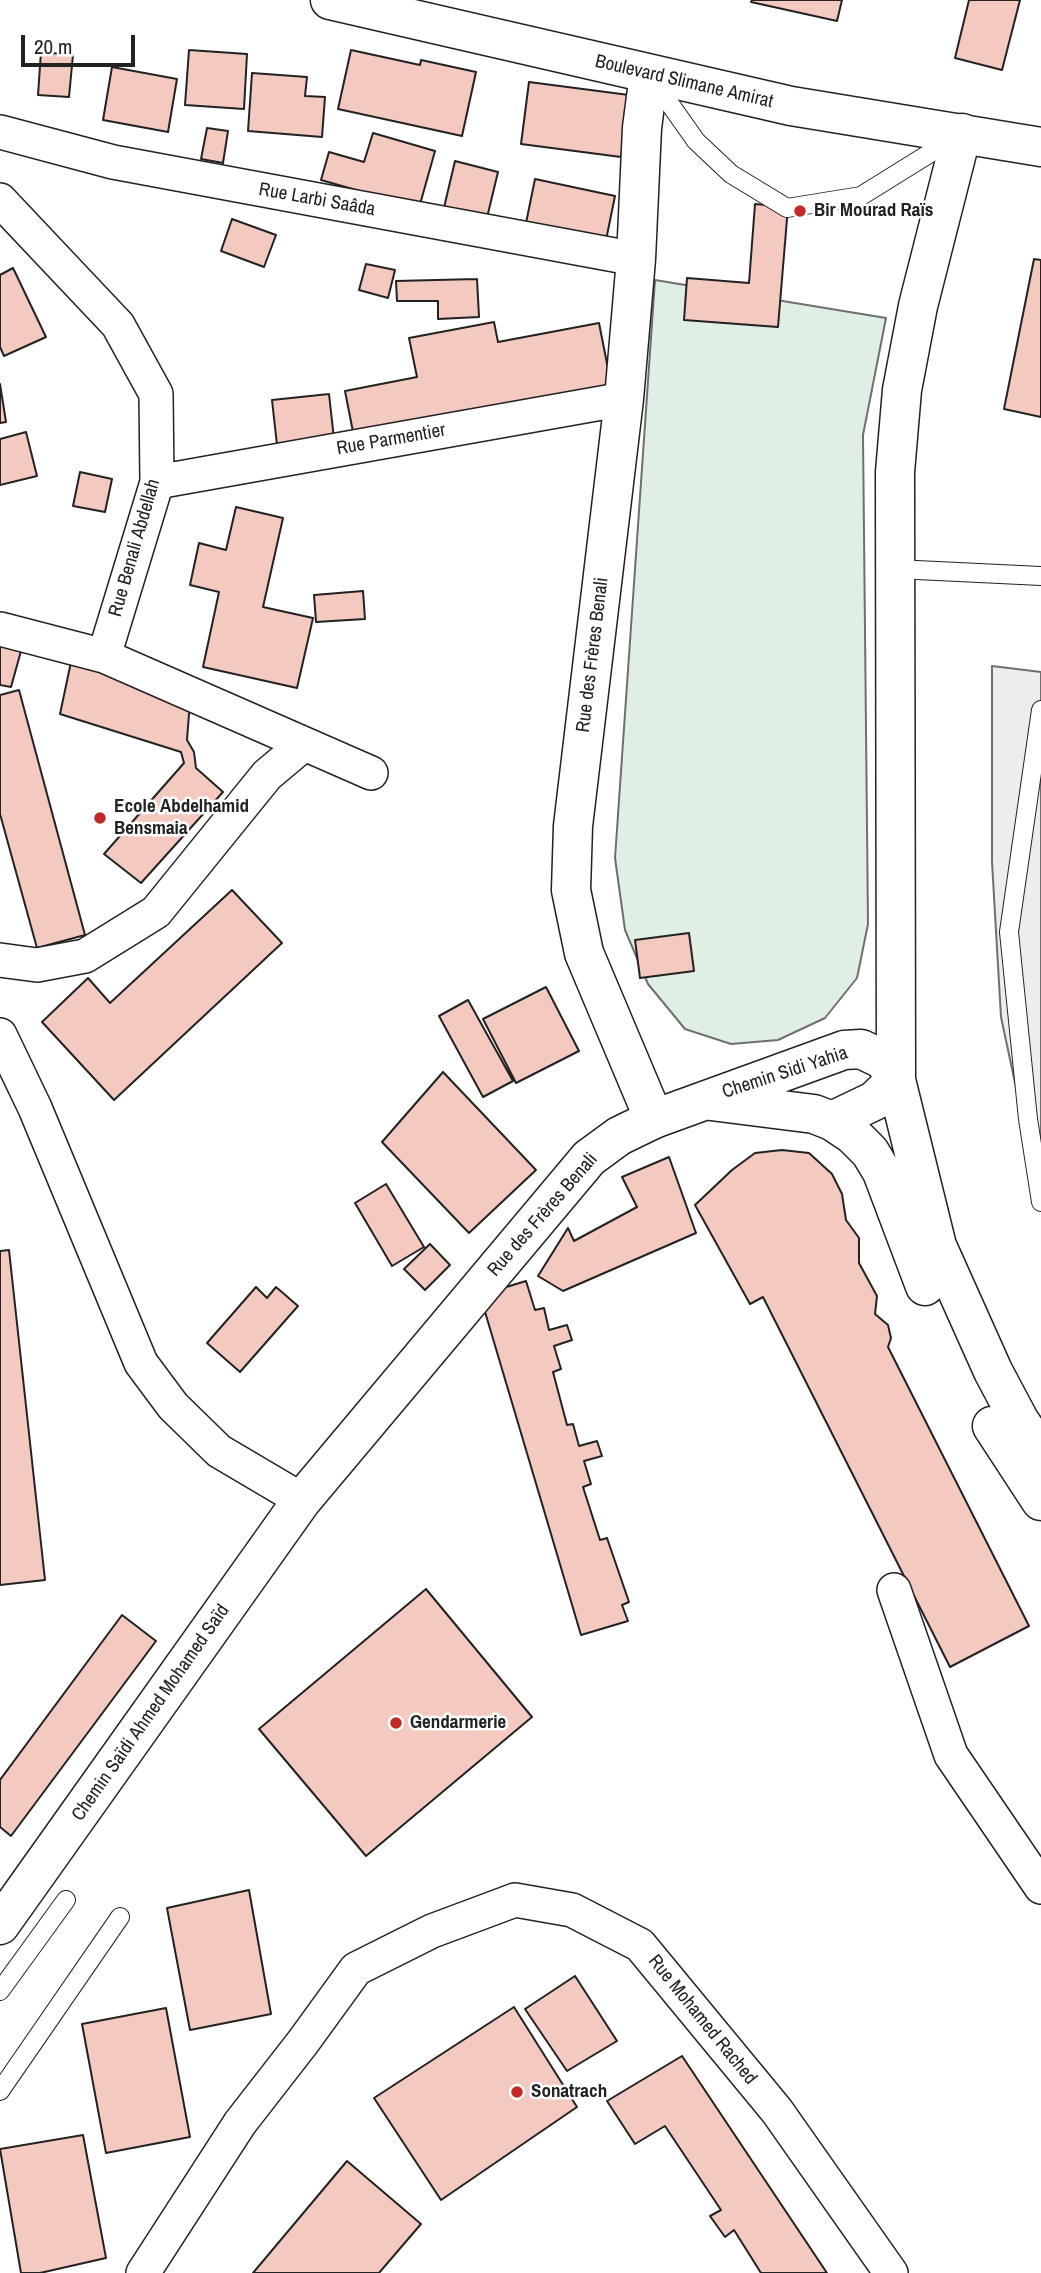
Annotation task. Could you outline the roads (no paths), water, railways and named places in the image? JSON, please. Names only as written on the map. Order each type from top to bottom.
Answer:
[{"type":"main road","name":"Boulevard Slimane Amirat","points":[[330,0],[791,106],[1041,147]]},
{"type":"main road","name":"Rue des Frères Benali","points":[[302,1500],[589,1158],[619,1136],[654,1119],[584,953],[571,890],[573,826],[624,399],[636,259],[642,128],[649,74]]},
{"type":"main road","points":[[832,1121],[874,1101],[896,1080],[895,472],[902,390],[918,306],[962,133]]},
{"type":"main road","name":"Chemin Sidi Yahia","points":[[702,1100],[845,1050],[861,1049],[884,1060],[896,1080],[937,1247],[993,1371],[1041,1453]]},
{"type":"main road","points":[[654,1119],[702,1100]]},
{"type":"main road","name":"Chemin Sidi Yahia","points":[[702,1100],[814,1114],[832,1121],[853,1135],[870,1152],[882,1172],[921,1278],[969,1383],[997,1434],[1041,1501]]},
{"type":"main road","name":"Chemin Saïdi Ahmed Mohamed Saïd","points":[[0,1925],[302,1500]]},
{"type":"street","name":"Rue Larbi Saâda","points":[[0,132],[113,162],[636,259]]},
{"type":"street","name":"Rue Benali Abdellah","points":[[0,200],[118,325],[156,394],[158,482],[104,656]]},
{"type":"street","name":"Rue Parmentier","points":[[158,482],[624,399]]},
{"type":"street","points":[[0,629],[104,656],[371,773]]},
{"type":"street","points":[[0,960],[37,965],[85,956],[156,912],[267,775],[304,744]]},
{"type":"street","points":[[0,1035],[35,1108],[141,1363],[173,1406],[219,1451],[302,1500]]},
{"type":"street","points":[[894,1590],[951,1755],[1041,1887]]},
{"type":"street","name":"Rue Mohamed Rached","points":[[143,2273],[240,2123],[356,1969],[432,1931],[516,1900],[572,1910],[640,1945],[777,2111],[891,2273]]},
{"type":"lane","points":[[649,74],[696,141],[731,174],[787,208],[861,196],[962,133]]},
{"type":"lane","points":[[896,569],[1041,576]]},
{"type":"lane","points":[[1041,710],[1009,932],[1028,1119],[1041,1202]]},
{"type":"lane","points":[[0,1991],[66,1900]]},
{"type":"lane","points":[[0,2091],[120,1917]]},
{"type":"place","name":"Bir Mourad Raïs","points":[[800,211]]},
{"type":"place","name":"Ecole Abdelhamid Bensmaia","points":[[100,818]]},
{"type":"place","name":"Gendarmerie","points":[[396,1723]]},
{"type":"place","name":"Sonatrach","points":[[517,2092]]}]
